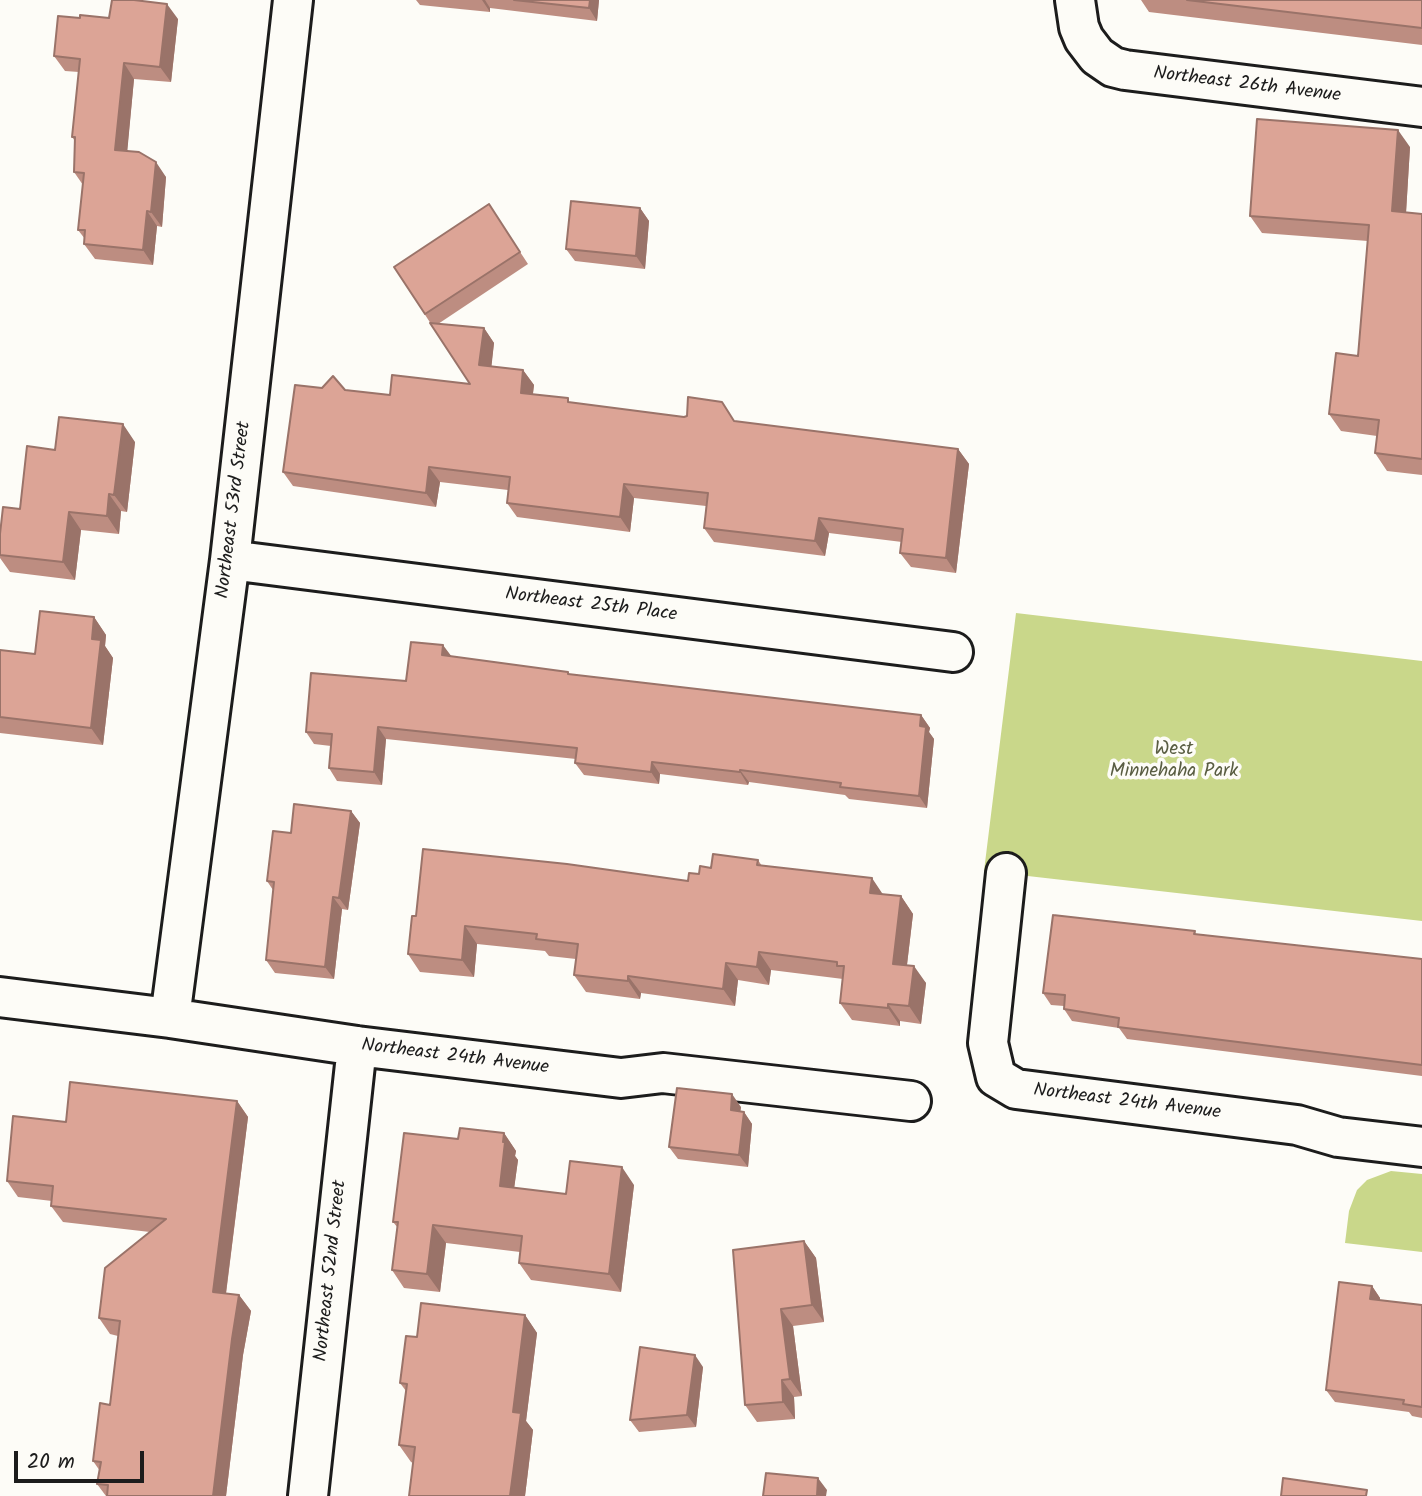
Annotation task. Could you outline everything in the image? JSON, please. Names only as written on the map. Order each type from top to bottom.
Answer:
[{"type":"street","name":"Northeast 53rd Street","points":[[170,1018],[230,560],[293,0]]},
{"type":"street","name":"Northeast 26th Avenue","points":[[1075,0],[1079,27],[1090,48],[1105,62],[1125,70],[1422,107]]},
{"type":"street","name":"Northeast 25th Place","points":[[230,560],[953,652]]},
{"type":"street","name":"Northeast 24th Avenue","points":[[1006,873],[988,1043],[996,1077],[1016,1089],[1297,1125],[1338,1138],[1422,1147]]},
{"type":"street","name":"Northeast 24th Avenue","points":[[0,998],[621,1078],[663,1073],[911,1101]]},
{"type":"street","name":"Northeast 52nd Street","points":[[308,1496],[357,1046]]},
{"type":"green space","name":"West Minnehaha Park","points":[[1016,613],[1422,661],[1422,921],[984,871]]},
{"type":"green space","points":[[1391,1171],[1422,1174],[1422,1252],[1345,1243],[1349,1211],[1357,1190],[1367,1180]]},
{"type":"building","points":[[112,0],[167,4],[160,67],[124,63],[115,150],[139,152],[156,162],[151,212],[147,211],[143,250],[84,244],[85,230],[78,230],[84,173],[74,172],[75,137],[72,137],[80,59],[54,56],[58,16],[109,18]]},
{"type":"building","points":[[514,0],[590,0],[589,8]]},
{"type":"building","points":[[1187,0],[1422,0],[1422,28]]},
{"type":"building","points":[[1257,119],[1398,130],[1392,211],[1422,214],[1422,459],[1375,453],[1379,420],[1329,414],[1336,353],[1358,356],[1369,225],[1250,216]]},
{"type":"building","points":[[571,201],[640,208],[636,256],[566,249]]},
{"type":"building","points":[[489,204],[520,252],[425,314],[394,267]]},
{"type":"building","points":[[430,323],[484,328],[479,365],[523,370],[521,393],[684,417],[687,416],[688,397],[722,402],[734,421],[958,449],[946,558],[900,553],[903,529],[819,518],[815,541],[704,528],[708,493],[624,484],[620,517],[507,503],[510,477],[429,467],[426,493],[283,472],[295,385],[322,388],[333,376],[345,390],[390,395],[392,375],[470,384]]},
{"type":"building","points":[[59,417],[123,424],[114,495],[109,494],[107,516],[69,512],[63,562],[0,555],[3,507],[20,509],[27,446],[55,450]]},
{"type":"building","points":[[40,611],[94,617],[92,639],[101,640],[91,728],[0,717],[0,650],[35,654]]},
{"type":"building","points":[[411,642],[443,645],[442,655],[568,674],[921,715],[920,726],[926,727],[919,796],[840,787],[841,783],[740,770],[652,762],[651,772],[575,763],[577,748],[378,727],[374,772],[329,768],[332,734],[306,732],[311,673],[406,681]]},
{"type":"building","points":[[294,804],[351,811],[339,898],[333,897],[325,967],[266,960],[274,882],[267,881],[273,831],[291,833]]},
{"type":"building","points":[[423,849],[567,864],[688,881],[689,873],[699,874],[700,866],[711,868],[713,854],[758,860],[757,865],[872,878],[870,893],[901,896],[893,964],[914,966],[909,1006],[888,1004],[888,1008],[840,1003],[844,966],[837,966],[837,962],[759,952],[757,967],[726,963],[723,989],[628,976],[628,981],[574,975],[578,944],[536,939],[537,934],[465,926],[462,960],[408,954],[412,916],[416,916]]},
{"type":"building","points":[[1053,915],[1195,931],[1194,934],[1422,959],[1422,1065],[1118,1027],[1119,1018],[1064,1009],[1065,995],[1043,993]]},
{"type":"building","points":[[70,1082],[237,1101],[213,1292],[239,1295],[213,1496],[107,1496],[108,1485],[97,1484],[101,1462],[93,1461],[100,1403],[110,1405],[120,1321],[99,1318],[105,1268],[166,1219],[51,1206],[53,1186],[7,1181],[13,1116],[66,1122]]},
{"type":"building","points":[[677,1088],[732,1094],[731,1110],[744,1112],[739,1155],[669,1147]]},
{"type":"building","points":[[460,1128],[504,1133],[500,1186],[566,1194],[570,1161],[622,1167],[609,1274],[519,1263],[522,1236],[433,1225],[427,1274],[392,1270],[398,1222],[393,1222],[404,1133],[458,1139]]},
{"type":"building","points":[[804,1241],[812,1305],[781,1309],[790,1379],[782,1380],[783,1402],[745,1405],[733,1250]]},
{"type":"building","points":[[1339,1282],[1372,1286],[1370,1299],[1422,1305],[1422,1407],[1403,1404],[1404,1400],[1326,1390]]},
{"type":"building","points":[[421,1303],[525,1315],[513,1412],[521,1413],[510,1496],[409,1496],[415,1447],[399,1445],[407,1384],[400,1383],[406,1336],[417,1337]]},
{"type":"building","points":[[640,1347],[695,1355],[687,1415],[630,1420]]},
{"type":"building","points":[[766,1473],[818,1478],[817,1496],[763,1496]]},
{"type":"building","points":[[1283,1478],[1367,1490],[1366,1496],[1281,1496]]}]
